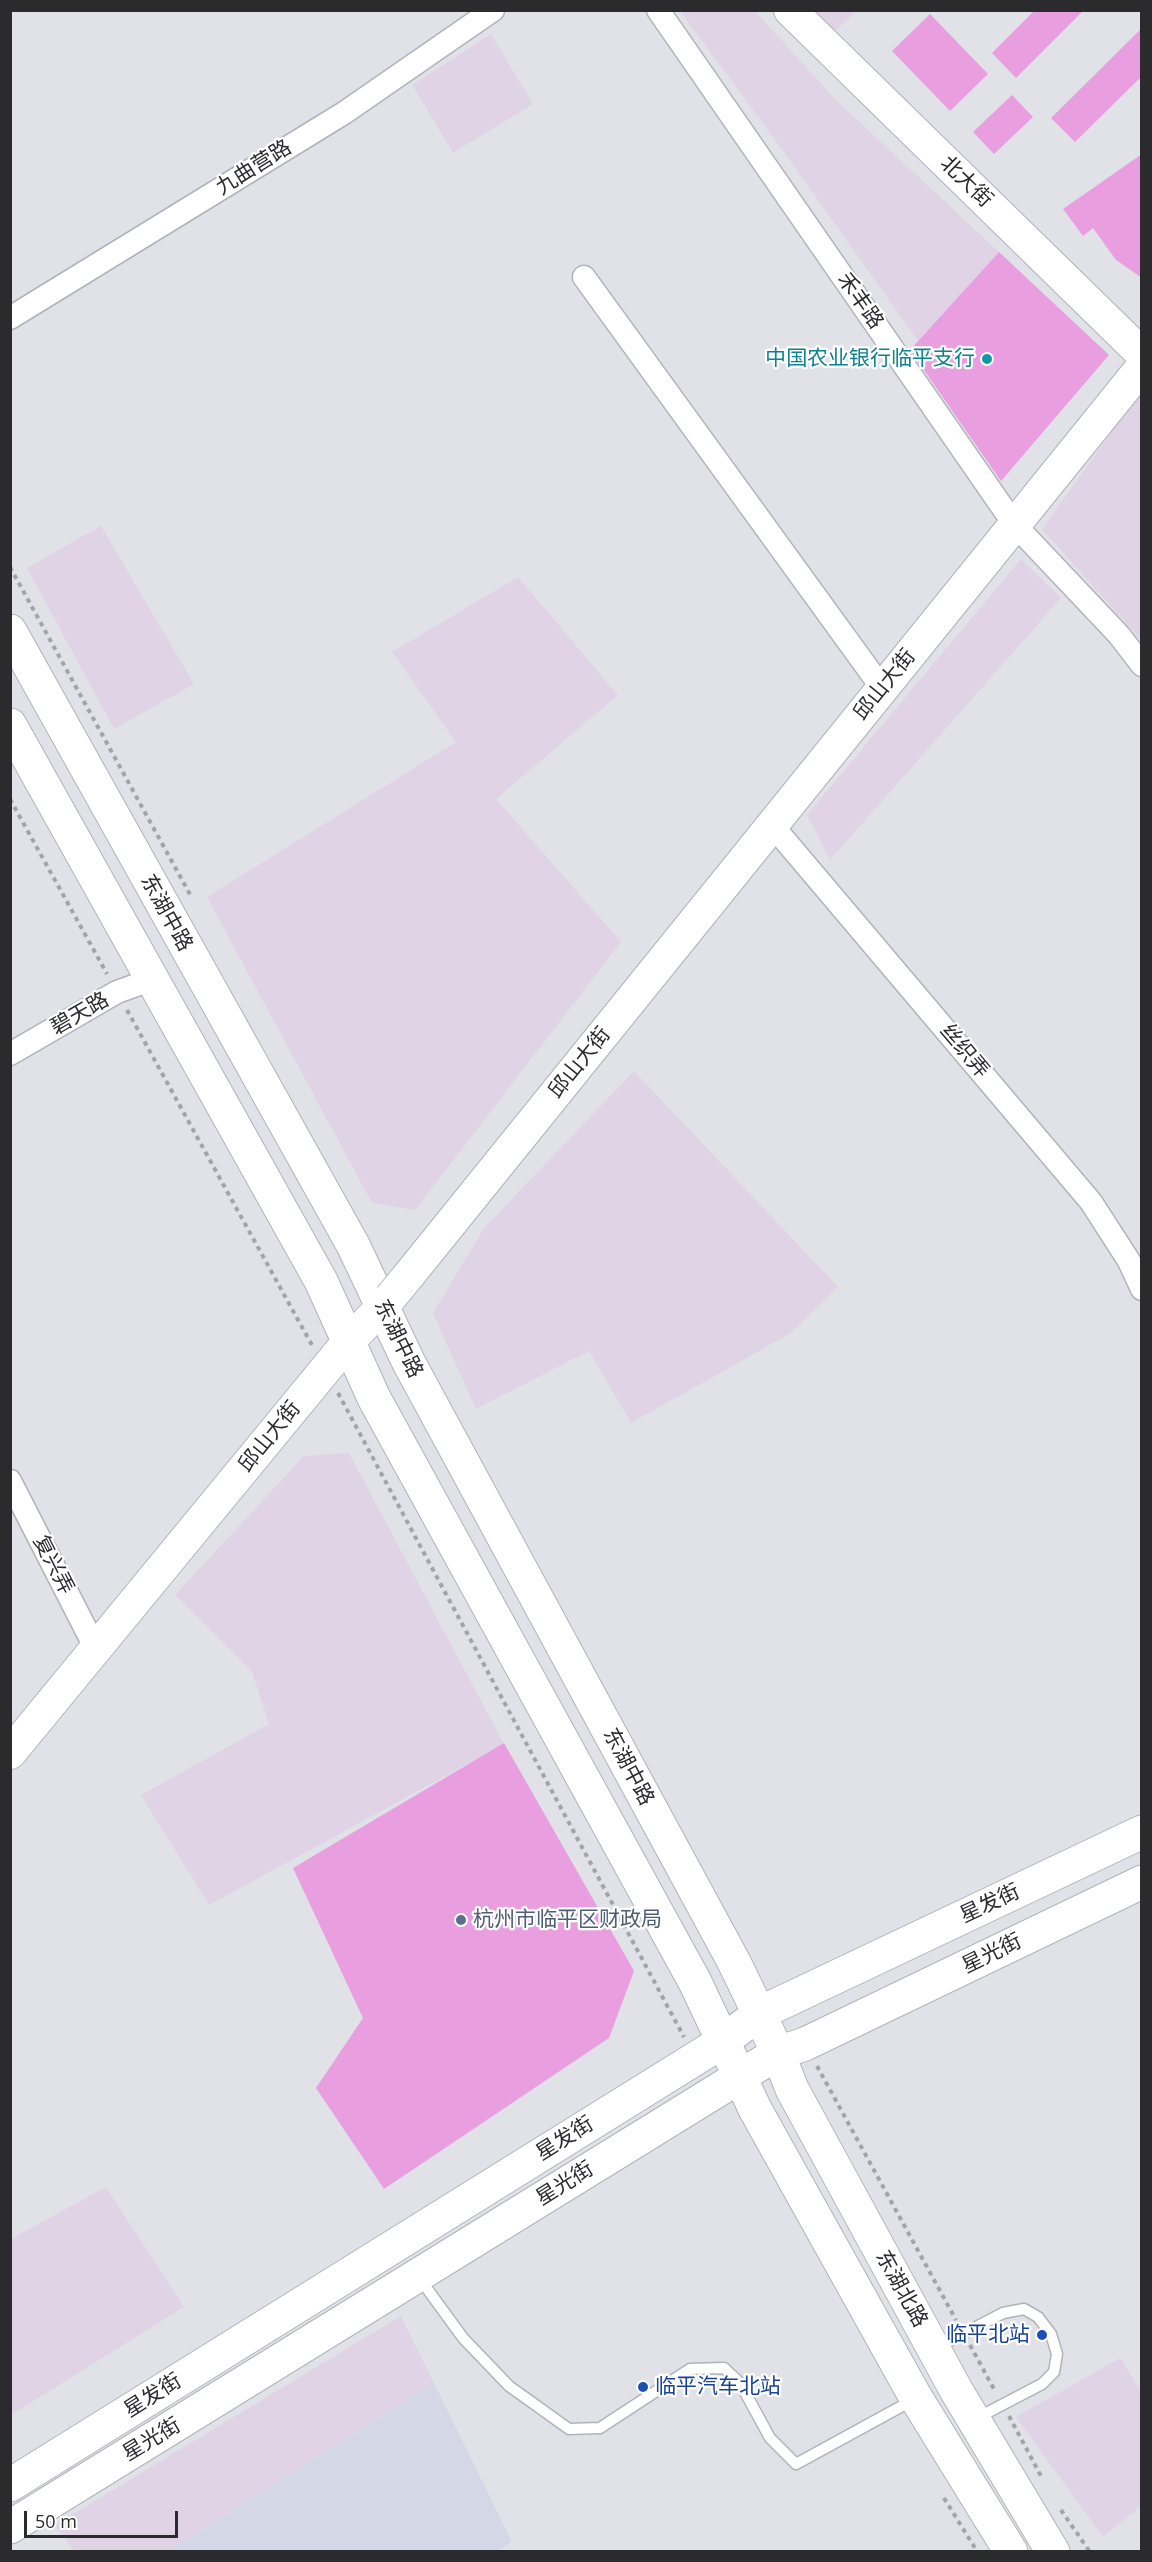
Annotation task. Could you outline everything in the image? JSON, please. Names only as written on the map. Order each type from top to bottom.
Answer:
[{"type":"main road","name":"北大街","points":[[790,10],[1142,354]]},
{"type":"main road","name":"邱山大街","points":[[10,1753],[348,1342],[394,1293],[1142,367]]},
{"type":"main road","name":"东湖中路","points":[[10,630],[353,1245],[394,1293],[409,1364],[760,2013],[778,2053]]},
{"type":"main road","name":"东湖中路","points":[[10,725],[321,1281],[374,1398],[694,1982],[709,2050],[738,2076]]},
{"type":"main road","name":"星发街","points":[[10,2485],[709,2050],[760,2013],[1142,1832]]},
{"type":"main road","name":"星光街","points":[[10,2527],[778,2053],[805,2044],[1142,1882]]},
{"type":"main road","name":"东湖北路","points":[[778,2053],[792,2089],[934,2349],[1053,2552]]},
{"type":"main road","name":"东湖北路","points":[[738,2076],[999,2550]]},
{"type":"street","name":"九曲营路","points":[[10,318],[344,113],[493,10]]},
{"type":"street","name":"禾丰路","points":[[658,10],[1014,524],[1119,635],[1142,665]]},
{"type":"street","points":[[584,277],[882,688]]},
{"type":"street","name":"丝织弄","points":[[772,825],[1091,1202],[1129,1261],[1142,1288]]},
{"type":"street","name":"碧天路","points":[[10,1054],[117,992],[153,979]]},
{"type":"street","name":"复兴弄","points":[[10,1481],[96,1649]]},
{"type":"lane","points":[[418,2277],[463,2338],[509,2386],[569,2429],[600,2428],[690,2369],[724,2368],[740,2383],[770,2438],[796,2464],[916,2398]]},
{"type":"lane","points":[[934,2349],[1003,2313],[1024,2309],[1038,2317],[1051,2334],[1057,2354],[1054,2372],[1042,2384],[974,2420]]},
{"type":"path","points":[[10,799],[326,1370],[709,2050]]},
{"type":"path","points":[[939,2489],[999,2550]]},
{"type":"shaded area","points":[[680,11],[755,11],[837,101],[999,252],[918,341],[784,152]]},
{"type":"shaded area","points":[[810,11],[857,11],[833,33]]},
{"type":"shaded area","points":[[491,34],[533,104],[453,153],[412,85]]},
{"type":"shaded area","points":[[1141,391],[1141,640],[1042,529]]},
{"type":"shaded area","points":[[101,526],[194,684],[114,729],[27,568]]},
{"type":"shaded area","points":[[1021,559],[1061,598],[830,860],[807,815]]},
{"type":"shaded area","points":[[518,577],[618,695],[496,799],[621,942],[415,1210],[372,1203],[207,897],[456,742],[392,652]]},
{"type":"shaded area","points":[[634,1071],[838,1287],[791,1333],[631,1423],[589,1351],[476,1409],[433,1313],[485,1227]]},
{"type":"shaded area","points":[[349,1453],[504,1744],[209,1905],[141,1795],[269,1724],[252,1672],[175,1595],[304,1456]]},
{"type":"shaded area","points":[[106,2187],[184,2307],[11,2415],[11,2239]]},
{"type":"shaded area","points":[[401,2316],[434,2383],[168,2551],[74,2551],[55,2525]]},
{"type":"shaded area","points":[[1120,2358],[1141,2392],[1141,2506],[1103,2537],[1016,2417]]},
{"type":"shaded area","points":[[434,2383],[512,2542],[496,2552],[168,2551]]},
{"type":"building","points":[[1035,10],[1084,10],[1016,78],[992,53]]},
{"type":"building","points":[[930,14],[988,74],[950,111],[892,51]]},
{"type":"building","points":[[1142,28],[1142,76],[1075,142],[1051,118]]},
{"type":"building","points":[[1012,95],[1033,117],[994,154],[973,132]]},
{"type":"building","points":[[1142,154],[1142,278],[1116,260],[1093,228],[1083,236],[1063,209]]},
{"type":"building","points":[[999,252],[1109,355],[1001,481],[910,350]]},
{"type":"building","name":"杭州市临平区财政局","points":[[504,1743],[634,1971],[609,2038],[384,2189],[316,2088],[363,2018],[293,1868]]},
{"type":"place","name":"中国农业银行临平支行","points":[[987,359]]},
{"type":"place","name":"杭州市临平区财政局","points":[[461,1920]]},
{"type":"place","name":"临平北站","points":[[1042,2335]]},
{"type":"place","name":"临平汽车北站","points":[[643,2387]]}]
